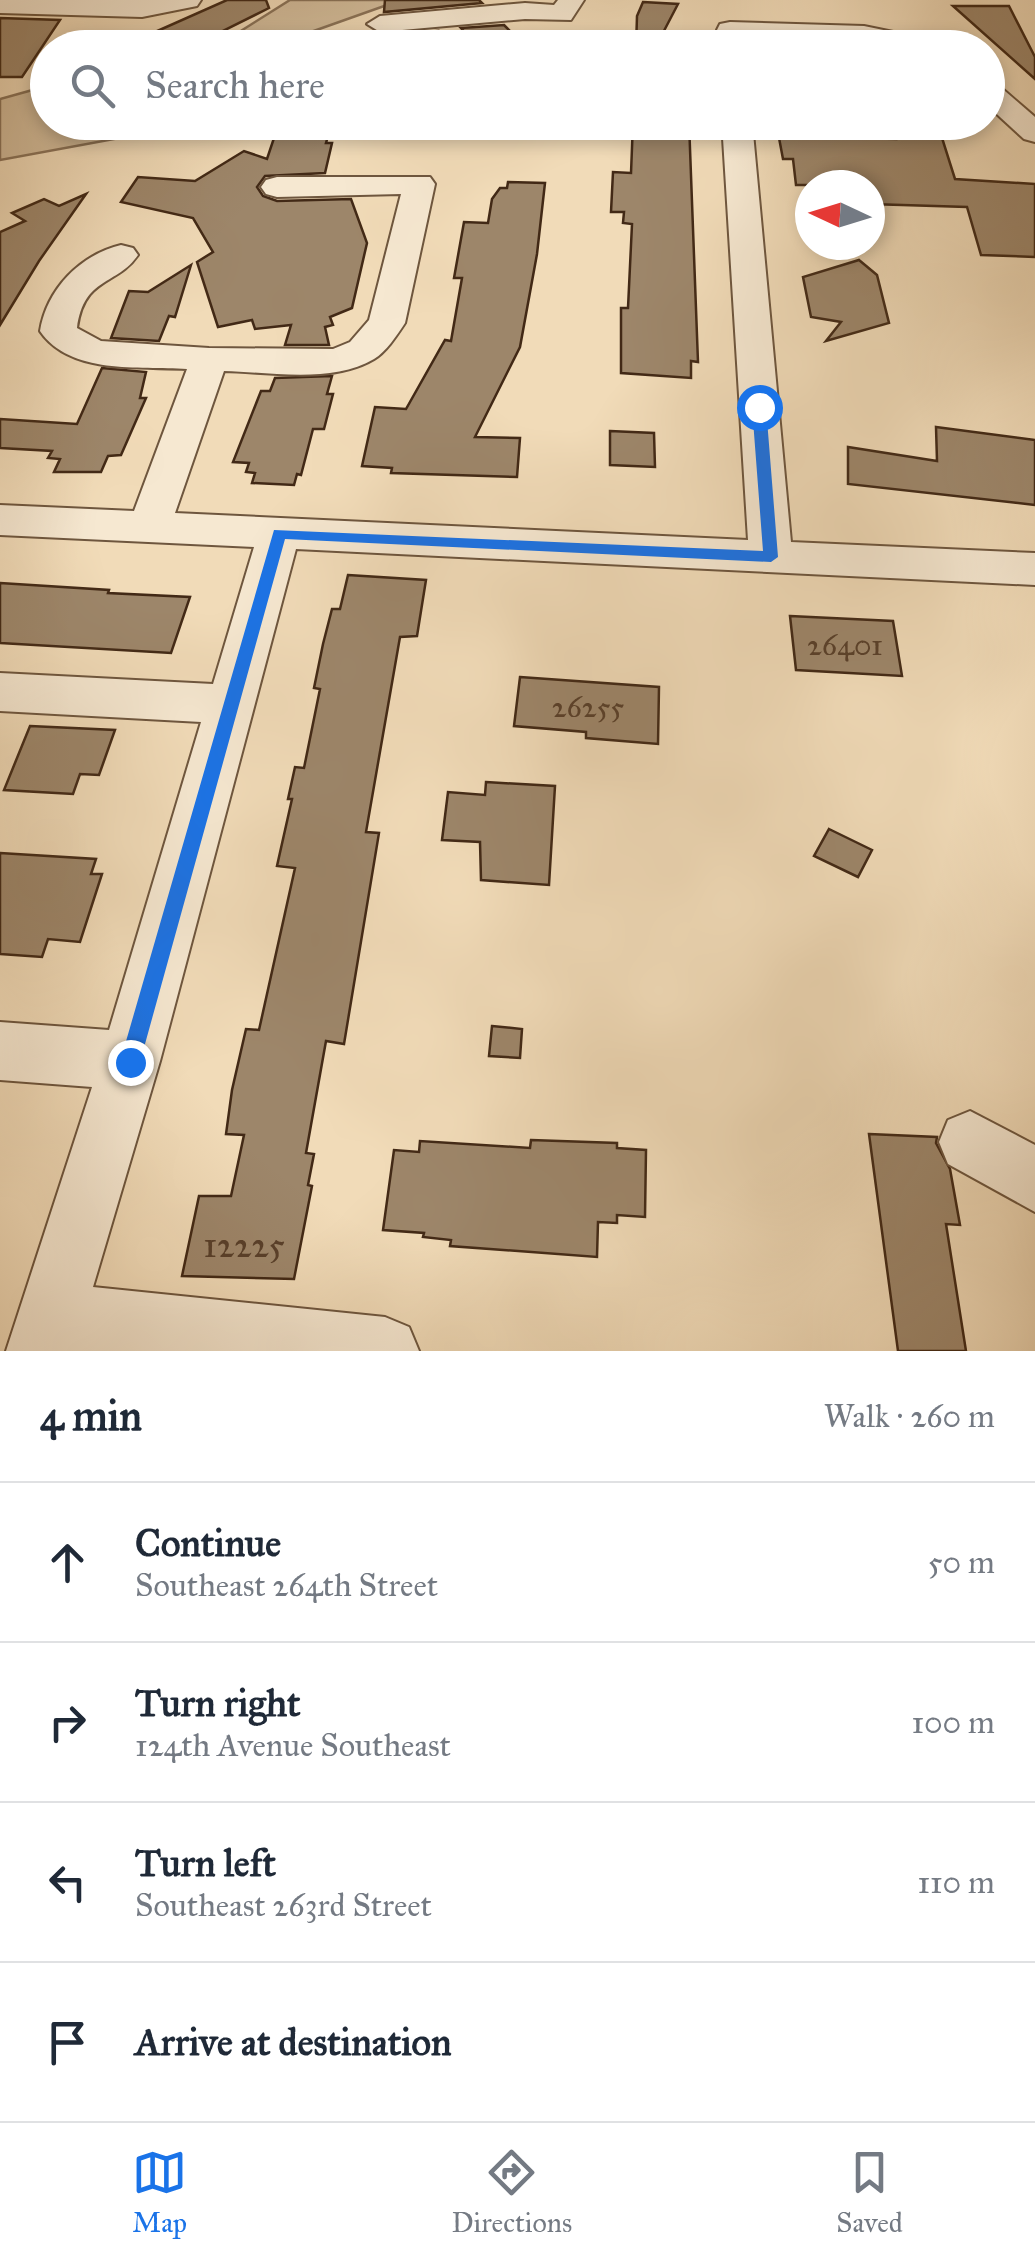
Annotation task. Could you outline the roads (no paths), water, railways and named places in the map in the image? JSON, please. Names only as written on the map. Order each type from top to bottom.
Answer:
[{"type":"street","points":[[0,5],[142,9],[188,0]]},
{"type":"street","points":[[728,0],[730,30]]},
{"type":"street","points":[[380,24],[566,7]]},
{"type":"street","points":[[1005,106],[1035,133]]},
{"type":"street","points":[[738,140],[771,557]]},
{"type":"street","points":[[121,255],[80,280],[59,315],[58,330],[82,349],[209,359],[321,362],[364,350],[387,323],[419,184],[277,187]]},
{"type":"street","points":[[149,528],[209,359]]},
{"type":"street","points":[[0,520],[1035,569]]},
{"type":"street","points":[[279,534],[130,1062],[46,1334],[385,1351]]},
{"type":"street","points":[[0,692],[231,704]]},
{"type":"street","points":[[0,1051],[130,1062]]},
{"type":"street","points":[[970,1142],[1035,1180]]}]
